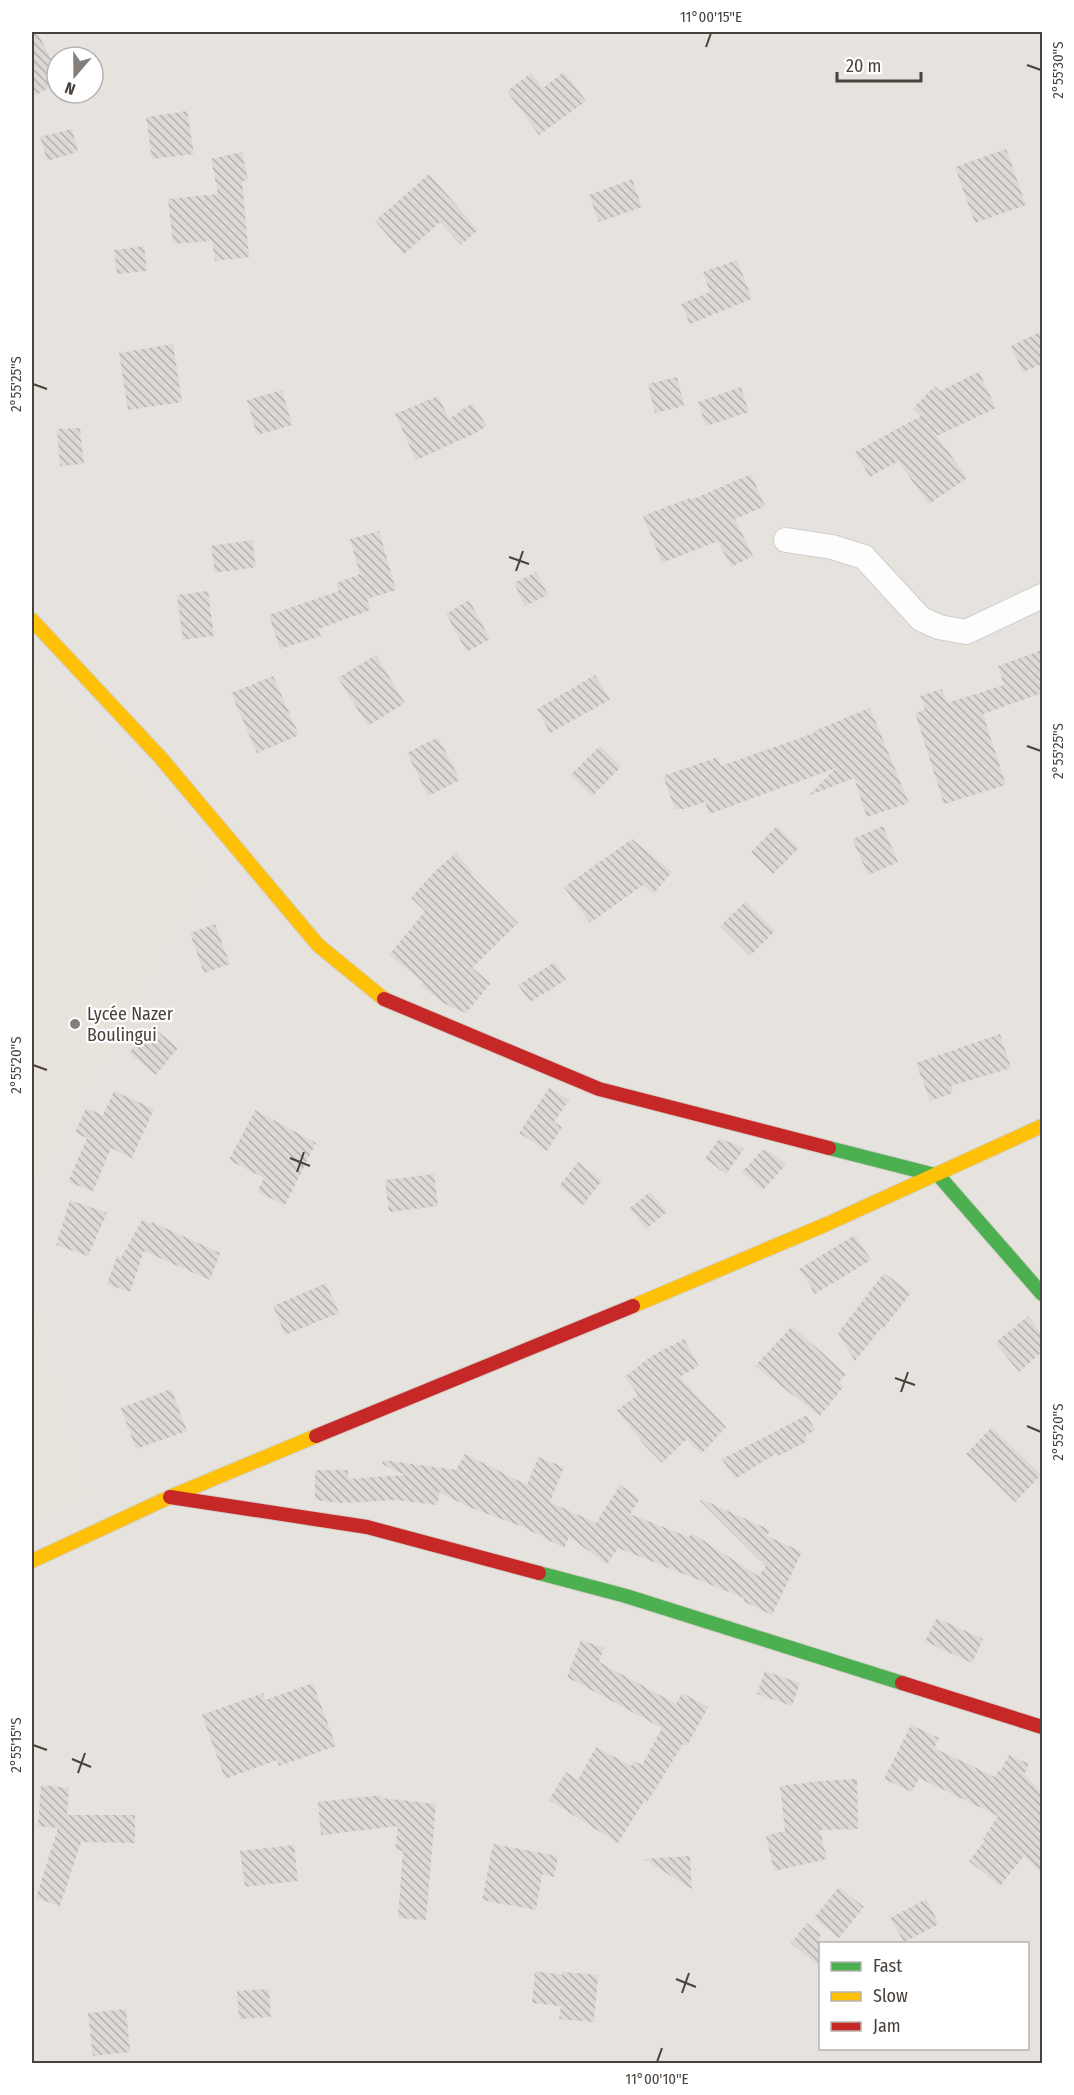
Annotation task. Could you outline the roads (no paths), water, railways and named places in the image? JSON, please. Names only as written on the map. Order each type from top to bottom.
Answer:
[{"type":"main road","points":[[32,620],[160,757],[318,945],[379,997],[599,1089],[939,1176],[1042,1294]]},
{"type":"main road","points":[[32,1565],[170,1497],[939,1176],[1042,1126]]},
{"type":"main road","points":[[170,1497],[367,1527],[626,1596],[1042,1727]]},
{"type":"street","points":[[786,540],[832,547],[864,557],[921,620],[939,627],[966,632],[1042,596]]},
{"type":"place","name":"Lycée Nazer Boulingui","points":[[75,1024]]}]
